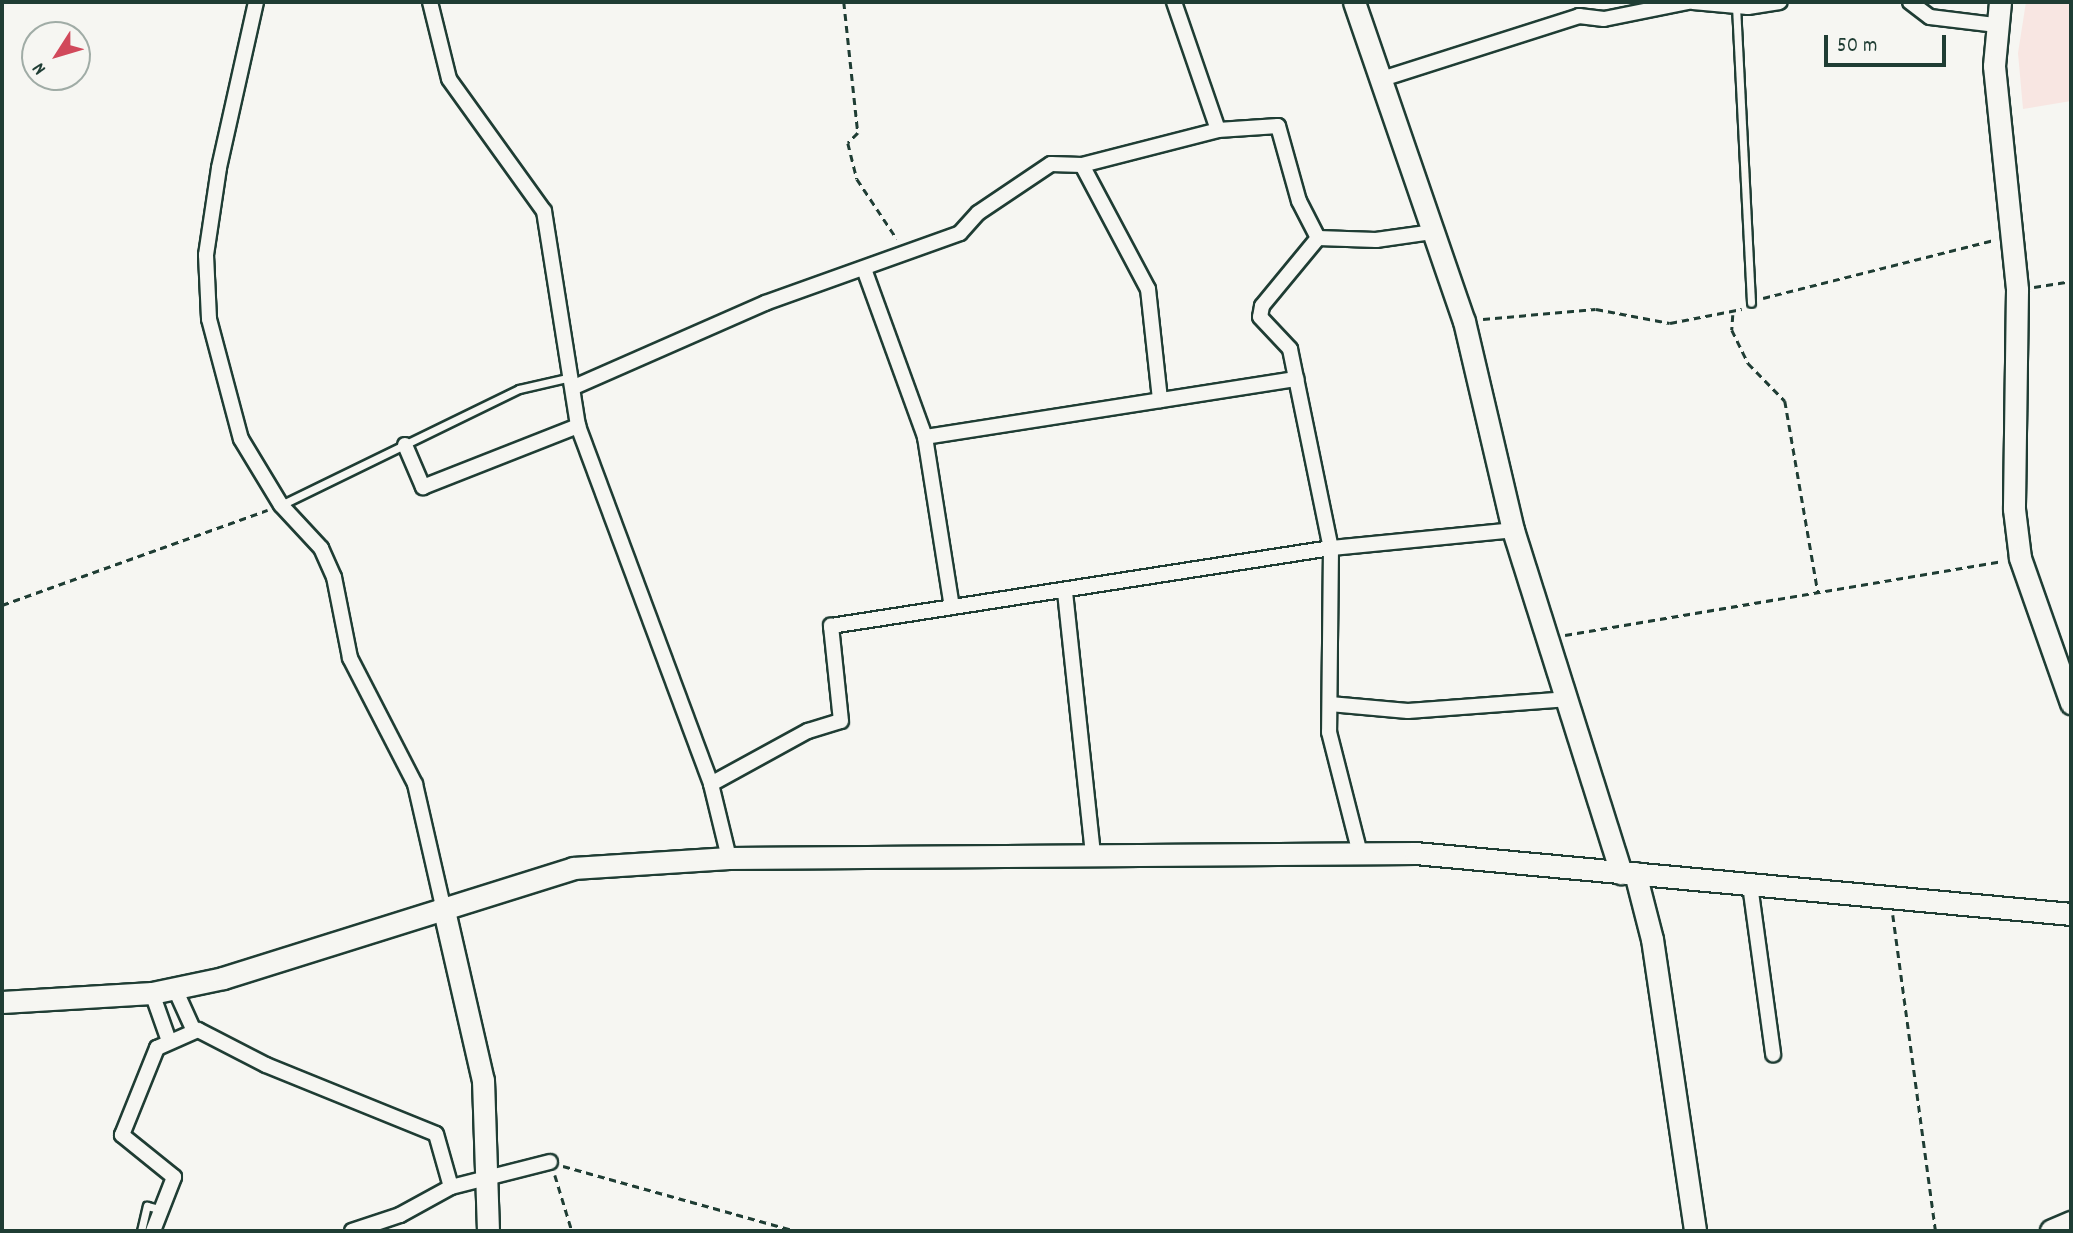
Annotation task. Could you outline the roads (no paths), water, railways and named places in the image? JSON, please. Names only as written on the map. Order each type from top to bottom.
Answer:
[{"type":"main road","points":[[2052,1231],[2071,1223]]},
{"type":"street","points":[[256,2],[219,168],[206,255],[209,306],[242,439],[281,505],[321,548],[334,577],[351,658],[415,784],[483,1080],[491,1177],[488,1231]]},
{"type":"street","points":[[430,2],[449,79],[544,211],[578,426],[711,784],[729,858]]},
{"type":"street","points":[[1174,2],[1218,130]]},
{"type":"street","points":[[1354,2],[1464,321],[1513,530],[1546,638],[1652,939],[1695,1231]]},
{"type":"street","points":[[1382,79],[1579,16],[1604,19],[1690,2],[1743,5],[1780,2]]},
{"type":"street","points":[[1910,2],[1930,17],[1995,25]]},
{"type":"street","points":[[2000,2],[1995,25],[1994,66],[2017,290],[2014,509],[2020,558],[2071,703]]},
{"type":"street","points":[[573,382],[765,303],[960,233],[1051,164],[1082,165],[1218,130],[1278,126],[1299,201],[1318,238]]},
{"type":"street","points":[[1082,165],[1148,289],[1160,400]]},
{"type":"street","points":[[1318,238],[1376,240],[1433,232]]},
{"type":"street","points":[[1318,238],[1262,306],[1261,317],[1290,349],[1331,548],[1329,732],[1360,854]]},
{"type":"street","points":[[864,269],[925,437],[953,607]]},
{"type":"street","points":[[925,437],[1297,379]]},
{"type":"street","points":[[405,445],[423,487],[578,426]]},
{"type":"street","points":[[711,784],[808,731],[841,721],[831,626],[1065,592],[1331,548],[1513,530]]},
{"type":"street","points":[[1065,592],[1093,856]]},
{"type":"street","points":[[1330,704],[1408,711],[1566,699]]},
{"type":"street","points":[[2,1002],[152,993],[175,989],[573,868],[729,858],[1415,853],[2071,914]]},
{"type":"street","points":[[1751,884],[1773,1054]]},
{"type":"street","points":[[175,989],[194,1031],[436,1133],[451,1187]]},
{"type":"street","points":[[152,993],[169,1041]]},
{"type":"street","points":[[153,1231],[159,1209],[174,1177],[122,1135],[157,1048],[194,1031]]},
{"type":"street","points":[[352,1231],[400,1215],[451,1187],[550,1162]]},
{"type":"lane","points":[[1743,5],[1751,303]]},
{"type":"lane","points":[[281,505],[519,389],[573,382]]},
{"type":"lane","points":[[141,1231],[147,1206],[159,1209]]}]
